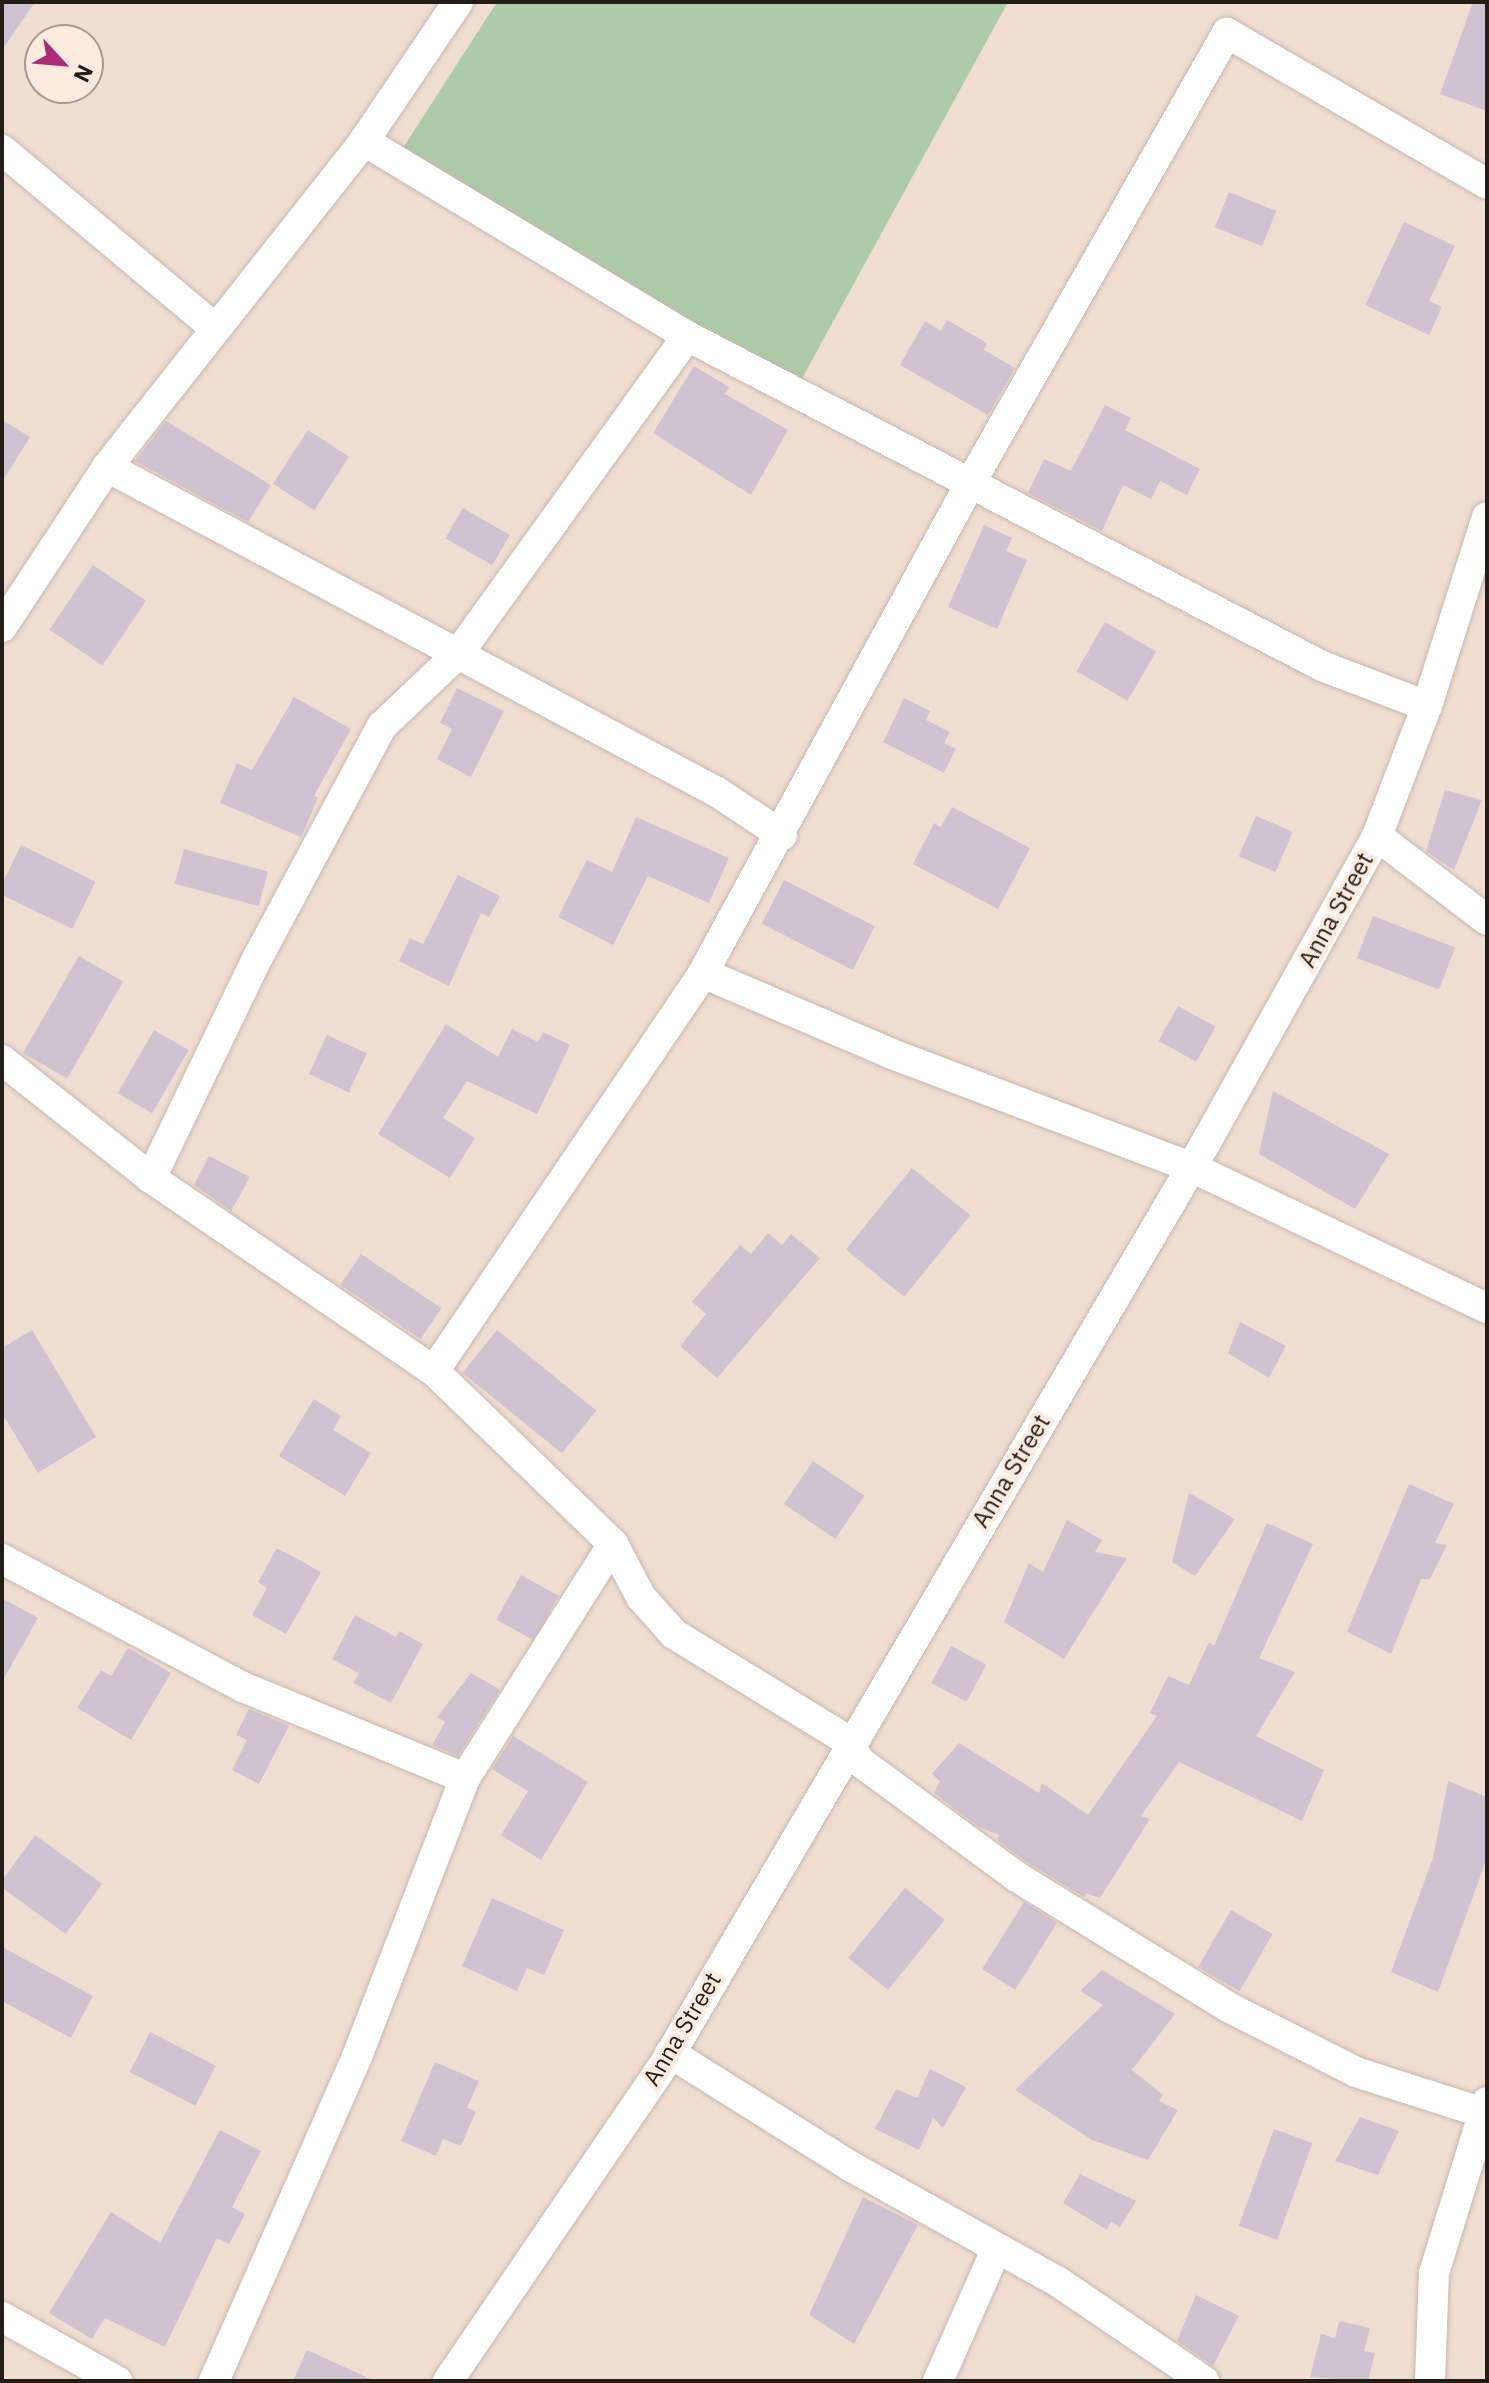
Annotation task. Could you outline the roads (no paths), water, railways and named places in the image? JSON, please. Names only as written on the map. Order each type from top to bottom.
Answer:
[{"type":"street","points":[[2,627],[107,467],[214,327],[364,141],[446,7]]},
{"type":"street","points":[[434,1371],[703,973],[782,835],[971,482],[1227,33],[1487,184]]},
{"type":"street","points":[[364,141],[687,336],[1322,666],[1427,706]]},
{"type":"street","points":[[2,150],[214,327]]},
{"type":"street","points":[[151,1178],[258,957],[382,726],[458,654],[687,336]]},
{"type":"street","points":[[107,467],[717,792],[782,835]]},
{"type":"street","name":"Anna Street","points":[[448,2381],[670,2053],[850,1742],[1191,1167],[1377,836],[1427,706],[1487,517]]},
{"type":"street","points":[[1377,836],[1487,920]]},
{"type":"street","points":[[703,973],[892,1054],[1191,1167],[1487,1308]]},
{"type":"street","points":[[2,1060],[151,1178],[434,1371],[613,1544],[641,1597],[674,1634],[850,1742],[859,1761],[1017,1877],[1230,2008],[1356,2072],[1486,2109],[1434,2273],[1430,2381]]},
{"type":"street","points":[[214,2381],[356,2059],[465,1778],[613,1544]]},
{"type":"street","points":[[2,1559],[243,1687],[465,1778]]},
{"type":"street","points":[[670,2053],[996,2250],[1057,2281],[1204,2381]]},
{"type":"street","points":[[938,2381],[996,2250]]},
{"type":"street","points":[[2,2317],[117,2381]]}]
